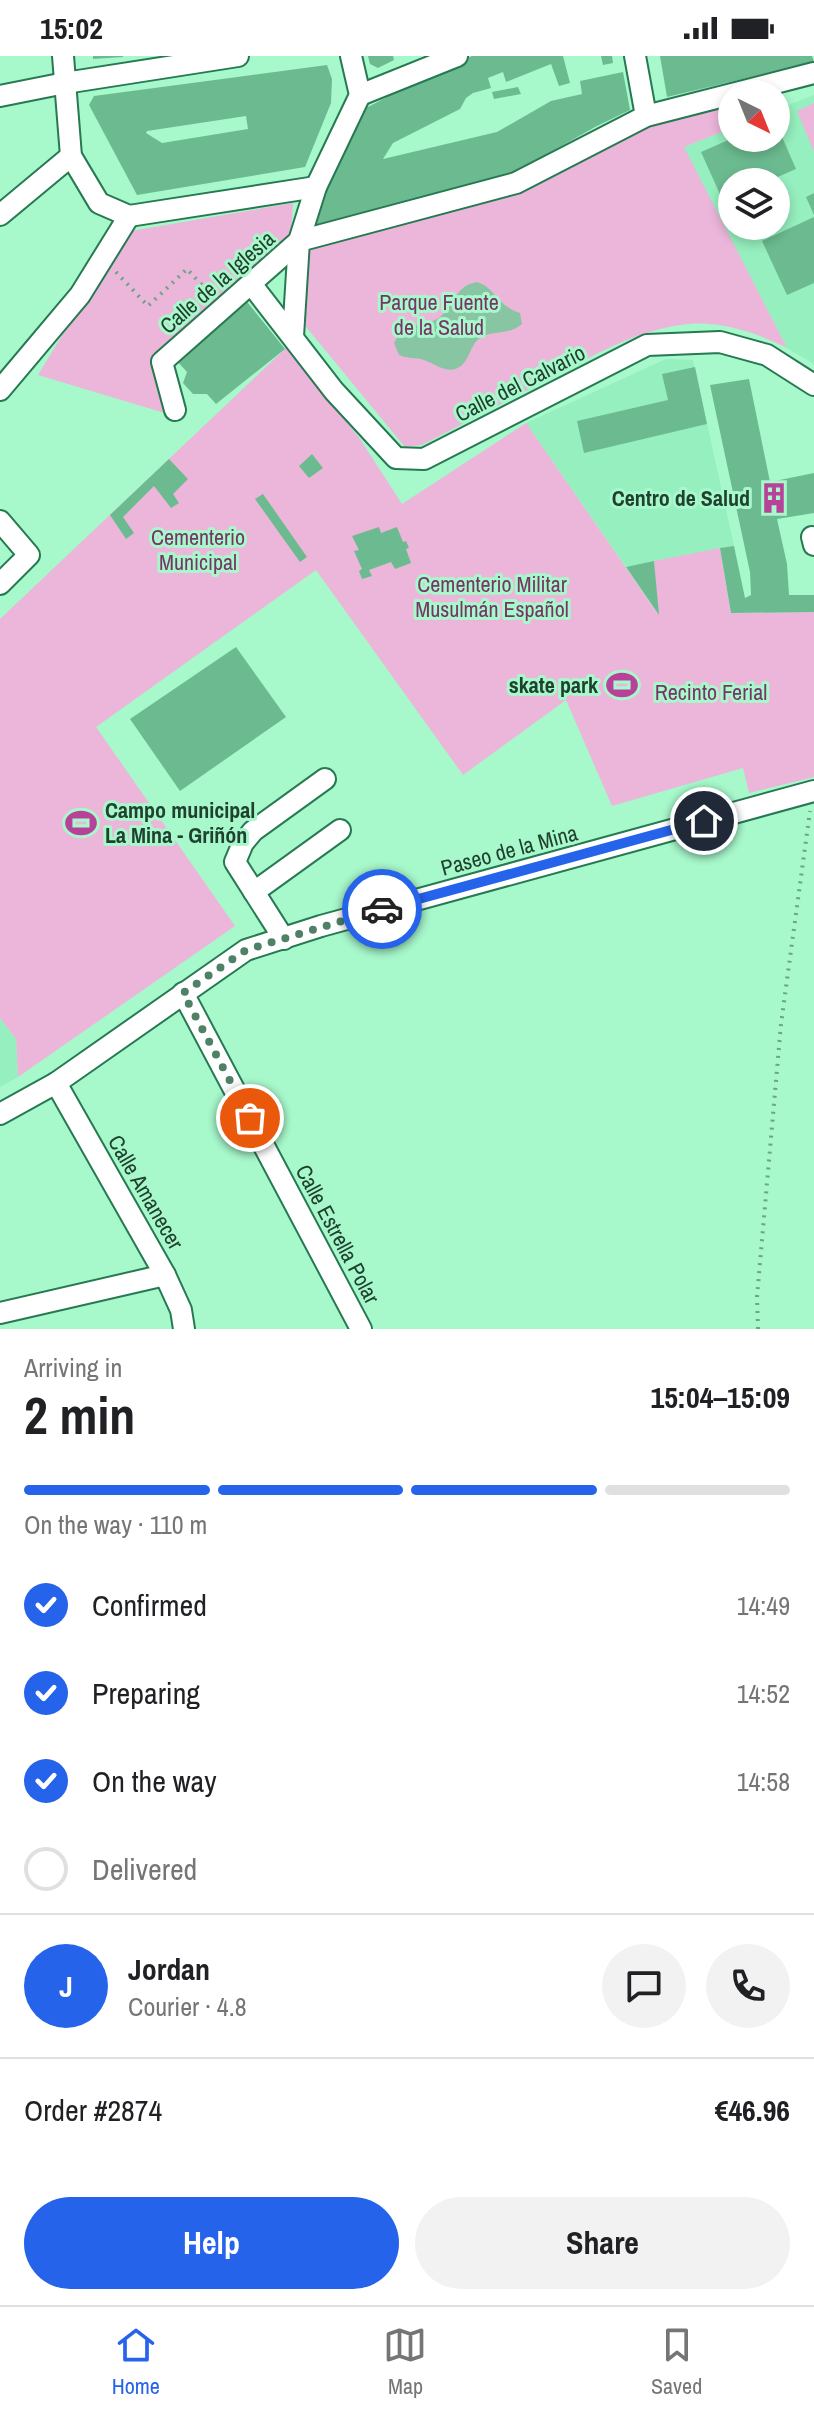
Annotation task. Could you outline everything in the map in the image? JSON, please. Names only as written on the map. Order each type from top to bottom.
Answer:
[{"type":"street","points":[[63,56],[71,156],[99,203],[129,216],[316,187]]},
{"type":"street","points":[[0,96],[238,56]]},
{"type":"street","points":[[351,56],[360,95],[457,56]]},
{"type":"street","points":[[635,56],[646,116]]},
{"type":"street","points":[[293,336],[299,241],[516,183],[646,116],[814,73]]},
{"type":"street","name":"Calle de la Iglesia","points":[[175,410],[162,362],[299,241],[316,187],[360,95]]},
{"type":"street","points":[[0,215],[71,156]]},
{"type":"street","points":[[0,390],[80,295],[129,216]]},
{"type":"street","name":"Calle del Calvario","points":[[252,285],[334,391],[396,458],[424,459],[647,345],[720,342],[767,355],[814,385]]},
{"type":"street","points":[[0,521],[29,555],[0,584]]},
{"type":"street","points":[[284,939],[235,862],[243,843],[253,831],[325,779]]},
{"type":"street","name":"Paseo de la Mina","points":[[0,1114],[56,1083],[246,950],[321,926],[808,797]]},
{"type":"street","points":[[254,892],[340,830]]},
{"type":"street","name":"Calle Estrella Polar","points":[[183,993],[361,1329]]},
{"type":"street","name":"Calle Amanecer","points":[[56,1083],[165,1275],[181,1310],[184,1329]]},
{"type":"street","points":[[0,1313],[165,1275]]},
{"type":"path","points":[[103,259],[148,306],[187,269],[224,309]]},
{"type":"path","points":[[758,1329],[757,1297],[781,1024],[808,797]]},
{"type":"shaded area","points":[[814,95],[814,364],[787,348],[731,240],[790,240],[790,168],[718,168],[718,215],[683,147],[718,133],[718,152],[790,152],[790,104]]},
{"type":"shaded area","points":[[477,282],[506,306],[520,313],[522,324],[512,330],[481,337],[464,363],[454,369],[444,369],[424,360],[399,355],[394,343],[402,329],[436,320],[464,287]]},
{"type":"shaded area","points":[[666,359],[693,360],[734,546],[626,567],[526,423]]},
{"type":"shaded area","points":[[0,1018],[16,1039],[18,1077],[0,1087]]},
{"type":"green space","name":"Parque Fuente de la Salud","points":[[718,98],[718,134],[684,147],[718,213],[718,240],[732,240],[787,348],[727,326],[688,324],[669,327],[598,353],[422,445],[405,447],[302,322],[299,241],[516,183],[646,116]]},
{"type":"green space","points":[[814,103],[814,152],[797,111]]},
{"type":"green space","points":[[293,203],[291,239],[154,361],[168,414],[38,375],[125,232]]},
{"type":"green space","points":[[287,347],[360,439],[402,504],[526,423],[658,614],[654,561],[720,548],[731,613],[814,612],[814,777],[749,793],[743,768],[612,806],[566,700],[463,775],[316,570],[96,727],[235,926],[18,1077],[16,1039],[0,1018],[0,619]]},
{"type":"building","points":[[93,56],[123,56],[123,57],[93,59]]},
{"type":"building","points":[[368,56],[393,56],[394,60],[378,68],[370,64]]},
{"type":"building","points":[[472,56],[563,56],[570,83],[559,86],[551,64],[506,82],[503,72],[488,78],[491,88],[473,93],[460,109],[393,143],[383,159],[497,132],[551,101],[582,94],[580,81],[623,72],[630,110],[512,174],[315,225],[311,218],[364,109]]},
{"type":"building","points":[[601,56],[612,56],[613,63],[603,65]]},
{"type":"building","points":[[660,56],[812,56],[814,62],[738,80],[718,80],[718,85],[667,97]]},
{"type":"building","points":[[327,65],[332,79],[331,103],[305,167],[137,195],[89,105],[94,96]],"holes":[[[246,116],[248,129],[162,143],[146,133]]]},
{"type":"building","points":[[518,87],[521,94],[494,99],[492,92]]},
{"type":"building","points":[[718,145],[718,152],[789,152],[796,169],[790,172],[790,168],[718,168],[718,190],[701,152]]},
{"type":"building","points":[[814,193],[814,215],[806,197]]},
{"type":"building","points":[[814,217],[814,283],[787,295],[762,241],[790,240],[790,228]]},
{"type":"building","points":[[244,298],[285,349],[216,404],[207,394],[193,394],[183,383],[187,372],[177,361]]},
{"type":"building","points":[[695,367],[707,424],[584,453],[577,421],[668,400],[662,374]]},
{"type":"building","name":"Centro de Salud","points":[[749,379],[770,482],[814,473],[814,513],[777,519],[787,564],[789,595],[814,595],[814,612],[731,613],[720,548],[734,546],[745,598],[751,595],[750,572],[710,385]]},
{"type":"building","points":[[312,454],[323,468],[309,478],[299,466]]},
{"type":"building","points":[[169,459],[188,479],[173,494],[179,503],[171,508],[154,486],[123,517],[134,533],[126,539],[110,515]]},
{"type":"building","points":[[263,494],[307,557],[300,562],[255,499]]},
{"type":"building","points":[[379,527],[381,533],[397,527],[409,548],[406,549],[411,563],[395,569],[391,562],[369,570],[372,576],[362,579],[359,571],[362,569],[354,551],[359,550],[352,536]]},
{"type":"building","points":[[654,561],[659,615],[626,567]]},
{"type":"building","points":[[236,647],[286,717],[180,791],[130,719]]},
{"type":"way so far","points":[[250,1118],[183,993],[246,950],[382,909]]},
{"type":"place","name":"Centro de Salud","points":[[774,498]]},
{"type":"place","name":"skate park","points":[[622,685]]},
{"type":"place","name":"Campo municipal La Mina - Griñón","points":[[81,823]]},
{"type":"route","points":[[382,909],[704,821]]},
{"type":"park label","name":"Cementerio Municipal","points":[[198,550]]},
{"type":"park label","name":"Cementerio Militar Musulmán Español","points":[[492,596]]},
{"type":"park label","name":"Recinto Ferial","points":[[711,692]]}]
